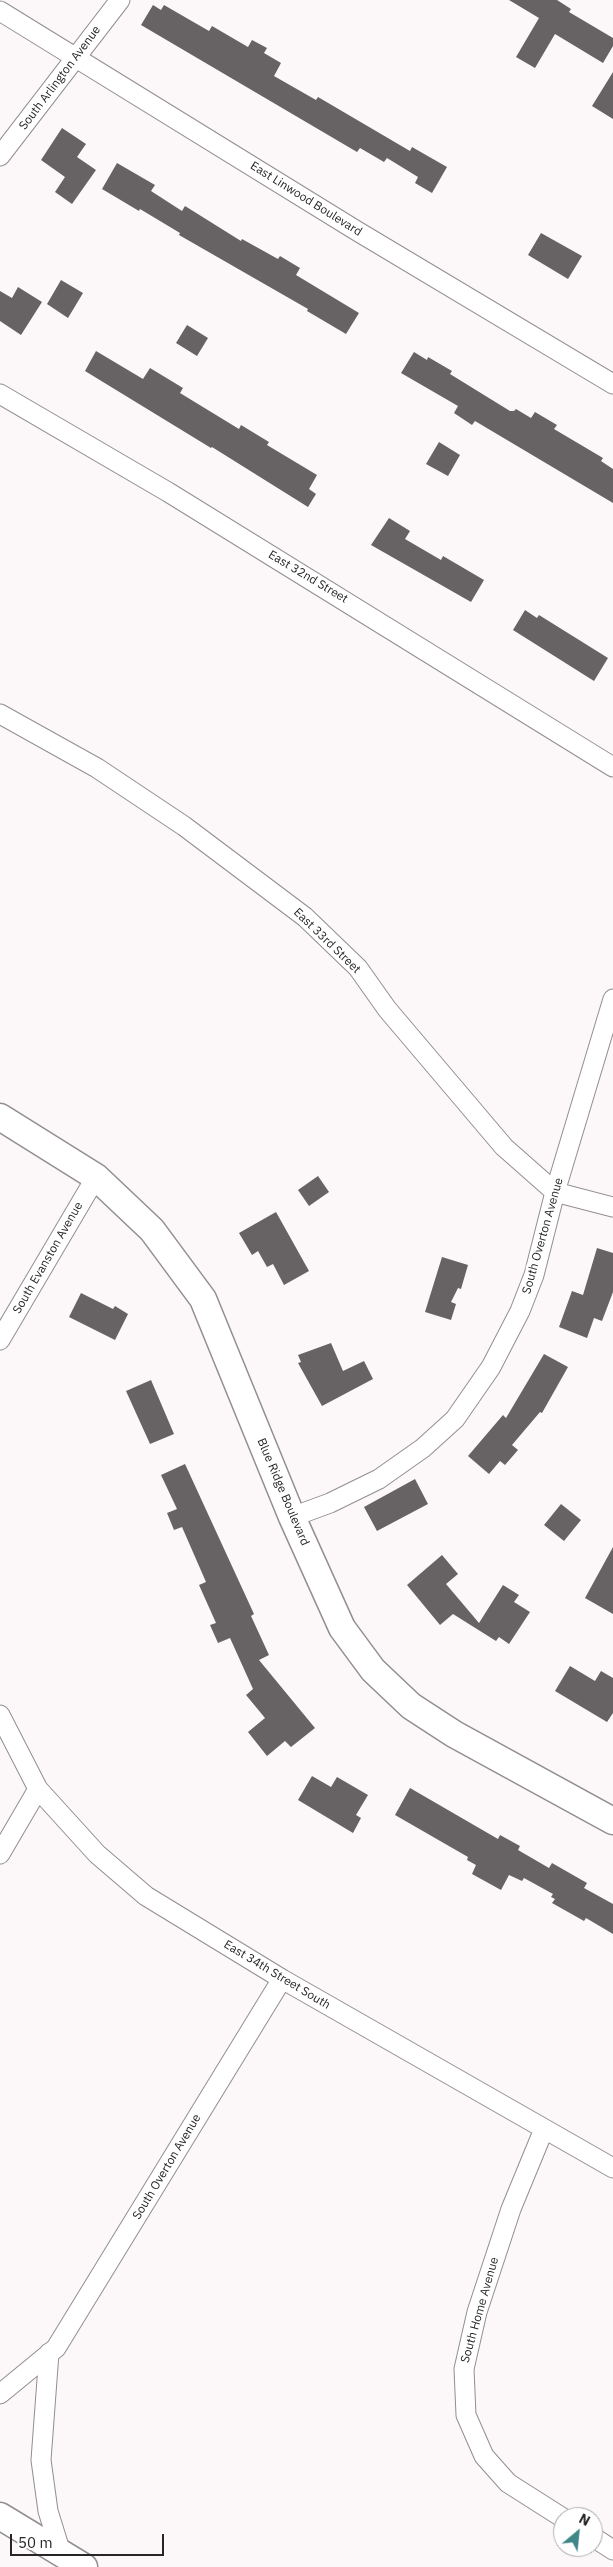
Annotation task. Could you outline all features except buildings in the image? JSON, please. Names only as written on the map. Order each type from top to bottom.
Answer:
[{"type":"street","name":"South Arlington Avenue","points":[[0,156],[120,0]]},
{"type":"street","name":"East Linwood Boulevard","points":[[0,11],[358,231],[613,384]]},
{"type":"street","name":"East 32nd Street","points":[[0,394],[168,492],[613,767]]},
{"type":"street","name":"East 33rd Street","points":[[0,714],[97,768],[184,826],[305,917],[358,968],[387,1008],[504,1147],[555,1192],[613,1207]]},
{"type":"street","name":"South Overton Avenue","points":[[292,1517],[330,1503],[378,1479],[423,1448],[455,1419],[492,1367],[520,1311],[534,1275],[555,1192],[613,1000]]},
{"type":"street","name":"Blue Ridge Boulevard","points":[[0,1117],[96,1176],[152,1230],[202,1299],[292,1517],[342,1628],[379,1676],[411,1706],[454,1734],[613,1821]]},
{"type":"street","name":"South Evanston Avenue","points":[[0,1340],[96,1176]]},
{"type":"street","name":"East 34th Street South","points":[[0,1715],[38,1789],[97,1854],[146,1896],[282,1979],[613,2168]]},
{"type":"street","points":[[0,1854],[38,1789]]},
{"type":"street","name":"South Overton Avenue","points":[[0,2394],[56,2348],[282,1979]]},
{"type":"street","name":"South Home Avenue","points":[[544,2129],[511,2209],[477,2312],[464,2369],[466,2414],[484,2456],[508,2483],[553,2512]]},
{"type":"street","points":[[49,2353],[41,2460],[48,2511],[61,2553]]},
{"type":"street","points":[[0,2516],[84,2567]]}]
